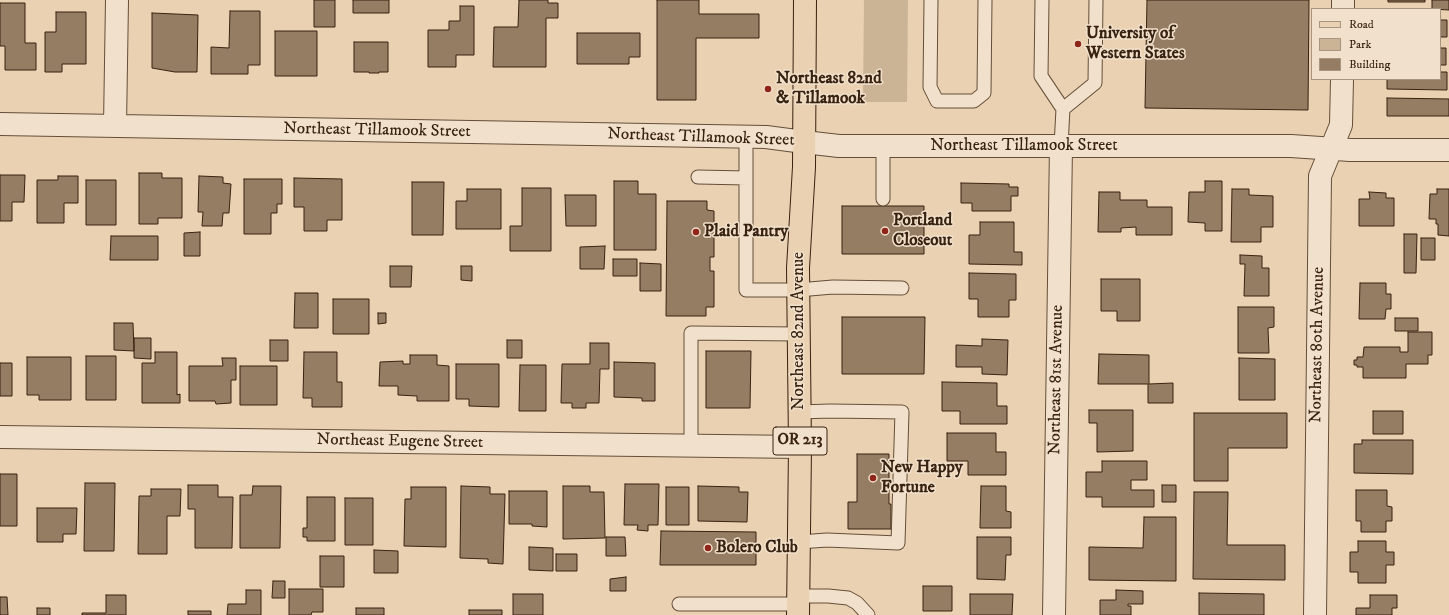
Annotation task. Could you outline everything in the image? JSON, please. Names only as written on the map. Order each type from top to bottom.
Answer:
[{"type":"main road","name":"Northeast 82nd Avenue","points":[[798,605],[800,412],[798,268],[804,142],[805,0]]},
{"type":"street","points":[[115,126],[117,0]]},
{"type":"street","name":"Northeast 80th Avenue","points":[[1315,615],[1320,176],[1341,124],[1342,80]]},
{"type":"street","name":"Northeast Tillamook Street","points":[[0,124],[766,137],[839,146],[1291,146],[1331,149],[1449,150]]},
{"type":"street","name":"Northeast 81st Avenue","points":[[1054,615],[1061,146]]},
{"type":"street","name":"Northeast Eugene Street","points":[[0,437],[800,447]]},
{"type":"lane","points":[[931,0],[930,87],[937,101],[974,102],[984,93],[985,0]]},
{"type":"lane","points":[[1042,0],[1041,76],[1063,109],[1061,146]]},
{"type":"lane","points":[[1063,109],[1095,82],[1096,0]]},
{"type":"lane","points":[[746,137],[746,290],[798,290],[833,287],[902,288]]},
{"type":"lane","points":[[883,146],[883,200]]},
{"type":"lane","points":[[698,177],[746,178]]},
{"type":"lane","points":[[691,445],[691,334],[798,334]]},
{"type":"lane","points":[[799,542],[827,540],[898,543],[902,412],[800,412]]},
{"type":"lane","points":[[679,604],[798,605],[828,596],[848,598],[857,603],[868,615]]},
{"type":"green space","points":[[864,0],[908,0],[907,102],[863,102]]},
{"type":"building","points":[[314,0],[335,0],[335,27],[314,27]]},
{"type":"building","points":[[353,0],[389,0],[389,13],[353,13]]},
{"type":"building","points":[[519,0],[548,0],[548,3],[558,3],[558,18],[546,18],[546,67],[493,67],[494,27],[518,27]]},
{"type":"building","points":[[657,0],[699,0],[699,14],[759,14],[759,38],[696,38],[696,100],[657,100]]},
{"type":"building","name":"University of Western States","points":[[1147,0],[1309,0],[1308,110],[1145,108]]},
{"type":"building","points":[[1388,0],[1425,0],[1425,2],[1388,2]]},
{"type":"building","points":[[1432,0],[1449,0],[1449,10],[1432,8]]},
{"type":"building","points":[[0,3],[25,3],[25,43],[36,43],[36,70],[5,70],[5,46],[0,46]]},
{"type":"building","points":[[460,6],[474,6],[474,55],[456,55],[456,67],[428,67],[428,30],[449,30],[449,21],[460,21]]},
{"type":"building","points":[[230,11],[260,11],[260,65],[248,65],[248,74],[211,74],[211,47],[229,48]]},
{"type":"building","points":[[56,12],[86,12],[86,64],[62,64],[62,72],[45,72],[45,32],[56,32]]},
{"type":"building","points":[[152,13],[198,15],[197,72],[175,72],[152,68]]},
{"type":"building","points":[[1441,20],[1447,20],[1447,37],[1441,37]]},
{"type":"building","points":[[275,31],[317,31],[317,76],[275,76]]},
{"type":"building","points":[[577,33],[640,33],[640,57],[629,57],[629,64],[577,64]]},
{"type":"building","points":[[354,42],[388,42],[388,72],[354,72]]},
{"type":"building","points":[[1441,48],[1446,48],[1446,65],[1441,65]]},
{"type":"building","points":[[1441,72],[1447,72],[1447,90],[1387,89],[1387,80],[1441,80]]},
{"type":"building","points":[[1387,98],[1449,99],[1449,116],[1387,116]]},
{"type":"building","points":[[139,173],[162,173],[162,178],[182,178],[182,218],[158,218],[158,224],[139,224]]},
{"type":"building","points":[[0,175],[25,175],[24,202],[12,202],[12,221],[0,221]]},
{"type":"building","points":[[58,176],[78,176],[78,203],[64,203],[64,223],[37,223],[37,180],[58,180]]},
{"type":"building","points":[[199,176],[223,177],[223,183],[231,184],[229,213],[223,213],[222,226],[202,226],[203,212],[198,212]]},
{"type":"building","points":[[294,178],[342,179],[342,220],[327,220],[327,231],[304,231],[304,207],[294,207]]},
{"type":"building","points":[[244,179],[282,179],[282,204],[277,204],[277,213],[271,213],[271,234],[244,234]]},
{"type":"building","points":[[86,180],[116,180],[116,225],[86,225]]},
{"type":"building","points":[[614,181],[638,181],[638,194],[656,194],[656,250],[614,250]]},
{"type":"building","points":[[1205,181],[1222,181],[1222,231],[1205,231],[1205,223],[1188,222],[1189,192],[1205,192]]},
{"type":"building","points":[[412,182],[444,182],[443,235],[412,235]]},
{"type":"building","points":[[961,183],[1009,184],[1009,187],[1018,187],[1018,196],[1011,196],[1011,211],[972,211],[972,203],[961,203]]},
{"type":"building","points":[[522,188],[551,188],[551,251],[510,251],[510,226],[522,226]]},
{"type":"building","points":[[467,189],[501,189],[501,229],[456,229],[456,201],[467,201]]},
{"type":"building","points":[[1232,189],[1249,189],[1249,195],[1273,196],[1273,227],[1261,227],[1261,242],[1231,242]]},
{"type":"building","points":[[1437,189],[1449,189],[1449,236],[1438,235],[1438,224],[1436,224],[1436,219],[1429,219],[1430,194],[1437,194]]},
{"type":"building","points":[[1099,192],[1120,192],[1120,200],[1147,200],[1147,207],[1172,207],[1172,235],[1136,235],[1136,227],[1121,228],[1121,232],[1098,232]]},
{"type":"building","points":[[1369,192],[1386,193],[1386,198],[1394,198],[1394,226],[1359,226],[1359,199],[1370,199]]},
{"type":"building","points":[[565,195],[596,195],[596,226],[566,226]]},
{"type":"building","points":[[667,201],[707,201],[707,210],[714,211],[714,257],[710,257],[710,271],[714,271],[714,307],[706,307],[706,316],[666,316]]},
{"type":"building","points":[[842,206],[924,206],[924,254],[842,254]]},
{"type":"building","points":[[980,222],[1014,222],[1014,252],[1022,252],[1022,265],[969,264],[969,235],[980,235]]},
{"type":"building","points":[[200,232],[200,256],[184,256],[184,233]]},
{"type":"building","points":[[1404,234],[1417,234],[1416,273],[1404,273]]},
{"type":"building","points":[[111,236],[158,236],[158,260],[110,260]]},
{"type":"building","points":[[1421,238],[1435,238],[1435,260],[1421,260]]},
{"type":"building","points":[[605,246],[604,269],[580,269],[580,247]]},
{"type":"building","points":[[1240,255],[1262,256],[1262,268],[1269,268],[1269,296],[1244,296],[1245,264],[1240,264]]},
{"type":"building","points":[[613,259],[637,259],[637,276],[613,276]]},
{"type":"building","points":[[640,263],[661,264],[661,291],[640,291]]},
{"type":"building","points":[[390,266],[412,266],[411,287],[390,287]]},
{"type":"building","points":[[461,266],[472,266],[472,281],[461,280]]},
{"type":"building","points":[[969,273],[1016,274],[1016,300],[1009,300],[1009,317],[978,317],[978,299],[969,299]]},
{"type":"building","points":[[1101,279],[1140,279],[1140,321],[1117,321],[1117,311],[1101,311]]},
{"type":"building","points":[[1360,283],[1386,283],[1386,294],[1391,294],[1391,309],[1386,309],[1385,319],[1359,319]]},
{"type":"building","points":[[295,293],[318,293],[318,328],[294,328]]},
{"type":"building","points":[[333,299],[369,299],[369,334],[333,334]]},
{"type":"building","points":[[1238,307],[1274,307],[1274,327],[1268,328],[1269,353],[1238,353]]},
{"type":"building","points":[[378,313],[386,313],[386,323],[378,324]]},
{"type":"building","points":[[842,317],[925,317],[924,374],[842,374]]},
{"type":"building","points":[[1395,318],[1418,318],[1418,331],[1395,331]]},
{"type":"building","points":[[114,323],[133,323],[134,351],[114,350]]},
{"type":"building","points":[[1408,332],[1432,332],[1432,355],[1428,355],[1428,364],[1406,364],[1406,378],[1363,378],[1363,367],[1357,367],[1357,365],[1354,365],[1354,360],[1357,360],[1357,357],[1363,357],[1364,347],[1400,347],[1400,352],[1408,352]]},
{"type":"building","points":[[134,338],[151,338],[151,359],[134,358]]},
{"type":"building","points":[[982,339],[1008,340],[1007,375],[982,374],[982,367],[956,367],[956,345],[982,346]]},
{"type":"building","points":[[270,340],[288,340],[288,361],[270,361]]},
{"type":"building","points":[[507,340],[522,340],[522,358],[507,358]]},
{"type":"building","points":[[590,343],[609,343],[609,369],[600,369],[599,403],[586,403],[586,408],[572,408],[572,403],[561,403],[562,364],[590,364]]},
{"type":"building","points":[[706,351],[751,351],[750,408],[706,408]]},
{"type":"building","points":[[155,352],[177,352],[177,395],[180,394],[180,403],[142,403],[142,363],[155,363]]},
{"type":"building","points":[[304,352],[337,352],[337,382],[342,382],[342,407],[312,407],[312,398],[303,398]]},
{"type":"building","points":[[1099,354],[1149,355],[1149,384],[1173,383],[1173,403],[1148,403],[1148,384],[1098,384]]},
{"type":"building","points":[[410,355],[437,355],[437,365],[449,366],[449,401],[417,401],[417,396],[398,395],[398,386],[379,386],[380,362],[403,361],[403,364],[410,364]]},
{"type":"building","points":[[86,356],[116,356],[116,400],[86,400]]},
{"type":"building","points":[[27,357],[71,357],[71,400],[39,400],[39,395],[27,395]]},
{"type":"building","points":[[222,358],[236,358],[236,380],[231,380],[231,403],[216,404],[215,401],[189,401],[189,366],[223,366]]},
{"type":"building","points":[[1239,358],[1275,359],[1275,400],[1239,400]]},
{"type":"building","points":[[614,362],[655,363],[655,401],[642,401],[642,398],[614,397]]},
{"type":"building","points":[[0,363],[12,363],[12,396],[0,396]]},
{"type":"building","points":[[456,364],[499,364],[499,407],[469,406],[469,399],[456,399]]},
{"type":"building","points":[[520,365],[546,365],[546,411],[519,411]]},
{"type":"building","points":[[240,366],[277,366],[277,405],[240,405]]},
{"type":"building","points":[[942,382],[997,383],[997,406],[1007,406],[1007,424],[960,424],[960,411],[942,411]]},
{"type":"building","points":[[1089,410],[1133,410],[1133,451],[1097,452],[1097,423],[1089,423]]},
{"type":"building","points":[[1373,411],[1403,411],[1403,434],[1373,434]]},
{"type":"building","points":[[1194,413],[1287,413],[1287,448],[1228,448],[1228,481],[1194,481]]},
{"type":"building","points":[[947,433],[996,433],[996,452],[1006,452],[1006,475],[968,475],[968,461],[947,461]]},
{"type":"building","points":[[1362,440],[1413,440],[1413,474],[1354,473],[1354,444],[1362,444]]},
{"type":"building","name":"New Happy Fortune","points":[[857,454],[889,454],[889,504],[891,504],[891,529],[848,529],[848,502],[857,502]]},
{"type":"building","points":[[1102,461],[1147,461],[1147,480],[1131,480],[1131,490],[1154,490],[1154,507],[1102,507],[1102,497],[1086,497],[1086,472],[1102,472]]},
{"type":"building","points":[[0,474],[17,474],[17,526],[0,526]]},
{"type":"building","points":[[85,483],[115,483],[114,551],[84,551]]},
{"type":"building","points":[[625,484],[659,484],[658,525],[648,525],[648,531],[637,530],[638,525],[624,525]]},
{"type":"building","points":[[188,485],[218,485],[218,497],[233,497],[232,548],[195,548],[195,509],[188,509]]},
{"type":"building","points":[[1162,485],[1176,485],[1176,502],[1162,502]]},
{"type":"building","points":[[253,486],[281,486],[280,548],[240,548],[240,495],[252,495]]},
{"type":"building","points":[[461,486],[490,487],[490,494],[505,494],[503,564],[488,563],[488,559],[460,558]]},
{"type":"building","points":[[563,486],[590,486],[590,492],[604,492],[605,538],[563,539]]},
{"type":"building","points":[[698,486],[739,487],[739,492],[748,492],[747,522],[698,521]]},
{"type":"building","points":[[981,486],[1006,486],[1006,511],[1011,512],[1011,528],[980,528]]},
{"type":"building","points":[[411,487],[446,487],[446,547],[404,546],[405,499],[411,499]]},
{"type":"building","points":[[666,487],[689,487],[689,525],[666,525]]},
{"type":"building","points":[[151,489],[181,489],[180,516],[167,516],[167,554],[138,554],[139,496],[151,496]]},
{"type":"building","points":[[1356,490],[1387,490],[1387,506],[1392,507],[1392,521],[1386,521],[1386,532],[1361,532],[1361,521],[1356,521]]},
{"type":"building","points":[[509,491],[547,491],[547,527],[532,526],[532,524],[509,524]]},
{"type":"building","points":[[1194,492],[1228,492],[1227,545],[1285,545],[1285,580],[1193,579]]},
{"type":"building","points":[[307,497],[335,497],[335,541],[307,541],[307,537],[303,537],[303,528],[307,528]]},
{"type":"building","points":[[345,498],[373,498],[373,545],[345,545]]},
{"type":"building","points":[[37,508],[77,508],[76,534],[63,534],[63,542],[37,542]]},
{"type":"building","points":[[1144,517],[1176,517],[1176,581],[1089,580],[1089,547],[1143,548]]},
{"type":"building","name":"Bolero Club","points":[[661,531],[756,532],[756,565],[660,565]]},
{"type":"building","points":[[606,537],[625,537],[626,556],[606,556]]},
{"type":"building","points":[[977,537],[1011,537],[1011,555],[1006,555],[1005,580],[977,579]]},
{"type":"building","points":[[1358,541],[1386,541],[1386,552],[1394,552],[1394,565],[1386,565],[1386,583],[1358,583],[1358,572],[1350,572],[1350,552],[1358,552]]},
{"type":"building","points":[[529,547],[553,548],[553,571],[529,570]]},
{"type":"building","points":[[374,550],[398,551],[398,573],[374,573]]},
{"type":"building","points":[[556,554],[577,554],[577,571],[556,571]]},
{"type":"building","points":[[320,556],[344,556],[344,587],[320,587]]},
{"type":"building","points":[[626,577],[626,591],[610,591],[610,579]]},
{"type":"building","points":[[273,581],[285,581],[285,598],[272,598]]},
{"type":"building","points":[[923,586],[952,586],[952,611],[923,611]]},
{"type":"building","points":[[289,589],[323,589],[323,612],[312,612],[311,615],[289,615]]},
{"type":"building","points":[[246,590],[261,590],[261,615],[227,615],[228,604],[246,604]]},
{"type":"building","points":[[1116,590],[1143,591],[1143,604],[1128,604],[1128,606],[1131,606],[1131,615],[1100,615],[1100,600],[1116,600]]},
{"type":"building","points":[[1199,593],[1264,594],[1264,615],[1199,615]]},
{"type":"building","points":[[513,594],[543,594],[543,615],[513,615]]},
{"type":"building","points":[[970,594],[1013,594],[1012,615],[970,615]]},
{"type":"building","points":[[106,595],[126,595],[126,615],[82,615],[82,613],[106,613]]},
{"type":"building","points":[[1370,595],[1397,595],[1397,608],[1392,608],[1392,615],[1356,615],[1356,608],[1370,608]]},
{"type":"building","points":[[0,597],[7,597],[8,615],[0,615]]},
{"type":"building","points":[[37,608],[50,608],[50,615],[37,615]]},
{"type":"building","points":[[356,608],[384,608],[384,615],[356,615]]},
{"type":"building","points":[[469,610],[502,610],[502,615],[469,615]]},
{"type":"building","points":[[188,611],[211,611],[211,615],[188,615]]},
{"type":"place","name":"University of Western States","points":[[1078,44]]},
{"type":"place","name":"Northeast 82nd & Tillamook","points":[[768,89]]},
{"type":"place","name":"Portland Closeout","points":[[885,231]]},
{"type":"place","name":"Plaid Pantry","points":[[696,232]]},
{"type":"place","name":"New Happy Fortune","points":[[873,478]]},
{"type":"place","name":"Bolero Club","points":[[708,548]]}]
